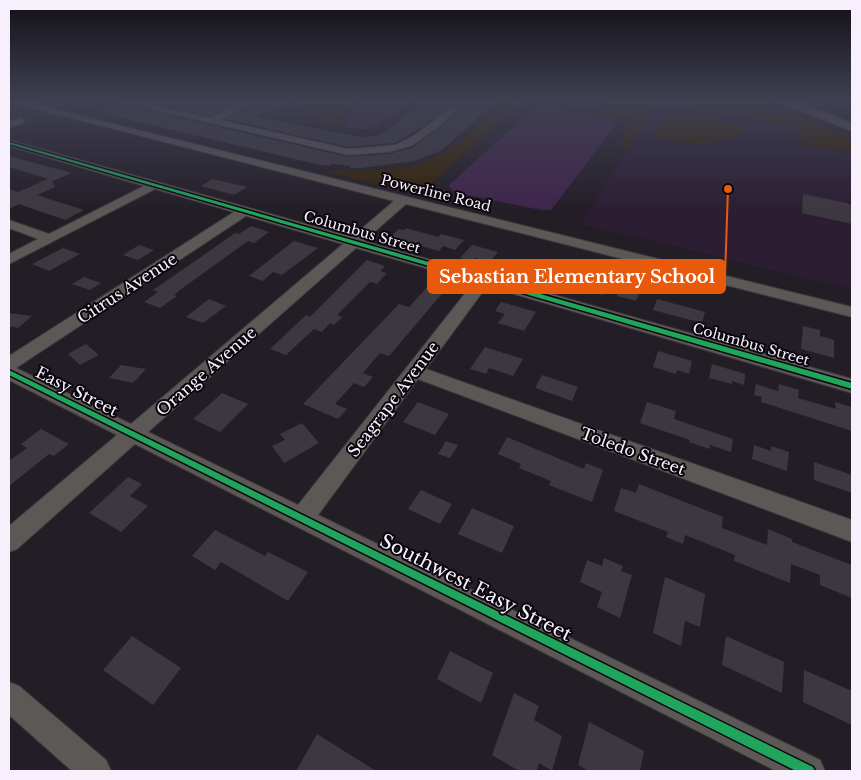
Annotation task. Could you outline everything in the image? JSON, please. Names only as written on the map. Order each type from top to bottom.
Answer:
[{"type":"street","name":"Powerline Road","points":[[157,138],[852,312]]},
{"type":"street","points":[[288,138],[348,152],[375,151],[404,145],[415,138]]},
{"type":"street","name":"Columbus Street","points":[[9,144],[852,386]]},
{"type":"street","points":[[9,260],[154,185]]},
{"type":"street","name":"Orange Avenue","points":[[9,541],[403,200]]},
{"type":"street","name":"Citrus Avenue","points":[[9,364],[246,211]]},
{"type":"street","points":[[9,224],[50,239]]},
{"type":"street","name":"Seagrape Avenue","points":[[302,518],[484,280]]},
{"type":"street","name":"Toledo Street","points":[[414,371],[852,531]]},
{"type":"street","name":"Easy Street","points":[[9,372],[132,435]]},
{"type":"street","name":"Southwest Easy Street","points":[[132,435],[807,771]]},
{"type":"street","points":[[9,696],[95,771]]},
{"type":"shaded area","points":[[463,138],[481,138],[419,195],[324,171],[370,170],[413,165],[428,160]]},
{"type":"shaded area","points":[[501,138],[605,138],[551,210],[541,210],[458,193],[451,189],[449,185]]},
{"type":"shaded area","points":[[623,138],[634,138],[627,150],[621,144]]},
{"type":"shaded area","points":[[634,138],[801,138],[804,145],[852,153],[852,289],[581,224]]},
{"type":"shaded area","points":[[654,138],[731,138],[716,143],[702,144]]},
{"type":"shaded area","points":[[801,138],[852,138],[852,153],[804,145]]},
{"type":"building","points":[[208,138],[268,138],[348,157],[389,154],[414,147],[425,138],[455,138],[442,150],[414,161],[350,168],[350,166],[332,164],[330,166],[320,165]]},
{"type":"building","points":[[310,138],[402,138],[394,143],[348,147]]},
{"type":"building","points":[[9,156],[72,173],[52,181],[55,187],[37,195],[84,210],[65,220],[19,204],[9,209],[9,189],[18,192],[48,179],[9,167]]},
{"type":"building","points":[[213,179],[247,187],[234,195],[201,186]]},
{"type":"building","points":[[803,194],[847,203],[852,206],[852,224],[802,213]]},
{"type":"building","points":[[251,226],[269,232],[254,243],[248,241],[180,290],[174,295],[177,296],[160,308],[144,302],[158,292],[153,290],[235,233],[239,234]]},
{"type":"building","points":[[406,228],[438,237],[441,234],[464,240],[455,250],[443,246],[439,251],[390,237],[399,229],[404,230]]},
{"type":"building","points":[[294,241],[318,248],[282,275],[273,272],[263,281],[249,276]]},
{"type":"building","points":[[139,245],[154,250],[138,260],[123,255]]},
{"type":"building","points":[[472,245],[498,252],[490,262],[475,258],[472,261],[460,258]]},
{"type":"building","points":[[63,248],[80,254],[49,271],[32,264]]},
{"type":"building","points":[[367,260],[385,266],[380,271],[387,273],[377,284],[370,282],[337,315],[342,317],[334,325],[330,323],[322,332],[314,329],[286,355],[270,349],[306,315],[310,317]]},
{"type":"building","points":[[551,265],[600,280],[599,283],[608,285],[603,295],[535,276],[541,266],[549,268]]},
{"type":"building","points":[[84,277],[101,283],[90,290],[72,284]]},
{"type":"building","points":[[624,281],[642,286],[636,301],[617,296]]},
{"type":"building","points":[[429,285],[446,289],[389,356],[380,353],[363,373],[373,377],[364,387],[354,383],[335,404],[347,409],[338,419],[303,404],[399,304],[409,307]]},
{"type":"building","points":[[209,299],[226,306],[203,323],[186,317]]},
{"type":"building","points":[[657,299],[705,312],[702,323],[653,310]]},
{"type":"building","points":[[501,302],[536,312],[524,331],[498,323],[505,314],[495,311]]},
{"type":"building","points":[[9,313],[32,316],[18,328],[9,326]]},
{"type":"building","points":[[803,326],[820,330],[820,336],[834,340],[834,358],[801,349]]},
{"type":"building","points":[[86,344],[99,355],[80,365],[68,354]]},
{"type":"building","points":[[485,347],[523,359],[513,376],[489,368],[486,374],[470,369]]},
{"type":"building","points":[[658,351],[692,361],[689,374],[677,370],[676,374],[653,367]]},
{"type":"building","points":[[712,364],[745,374],[744,385],[732,381],[732,384],[709,378]]},
{"type":"building","points":[[121,365],[146,369],[133,383],[109,378]]},
{"type":"building","points":[[542,375],[578,387],[572,401],[535,388]]},
{"type":"building","points":[[756,384],[778,391],[779,384],[799,390],[798,398],[836,409],[835,402],[852,407],[852,431],[761,402],[762,397],[754,395]]},
{"type":"building","points":[[222,393],[248,404],[220,432],[193,419]]},
{"type":"building","points":[[418,402],[449,414],[435,435],[403,422]]},
{"type":"building","points":[[647,402],[676,411],[674,419],[733,439],[731,452],[710,445],[710,449],[640,423]]},
{"type":"building","points":[[302,423],[319,443],[284,463],[272,446],[285,440],[280,434]]},
{"type":"building","points":[[41,429],[69,444],[54,456],[49,454],[9,486],[9,461],[27,448],[21,444]]},
{"type":"building","points":[[507,437],[584,469],[586,463],[603,470],[592,502],[549,485],[551,481],[519,468],[521,464],[498,454]]},
{"type":"building","points":[[446,441],[458,445],[450,458],[438,454]]},
{"type":"building","points":[[754,445],[771,451],[771,446],[789,452],[787,471],[752,459]]},
{"type":"building","points":[[814,462],[852,475],[852,493],[814,480]]},
{"type":"building","points":[[128,477],[142,484],[130,496],[148,506],[121,532],[89,513]]},
{"type":"building","points":[[639,484],[723,517],[722,528],[767,545],[768,529],[792,539],[792,542],[852,565],[852,598],[820,585],[820,575],[791,564],[790,583],[734,561],[735,555],[685,535],[683,544],[666,537],[668,532],[614,511],[621,488],[636,493]]},
{"type":"building","points":[[421,490],[452,504],[440,524],[408,509]]},
{"type":"building","points":[[472,508],[514,526],[502,553],[458,534]]},
{"type":"building","points":[[215,530],[265,556],[268,552],[308,572],[288,601],[221,562],[215,570],[192,556]]},
{"type":"building","points":[[604,558],[623,566],[621,571],[632,575],[620,618],[597,607],[602,592],[580,582],[587,560],[602,566]]},
{"type":"building","points":[[665,577],[705,594],[700,627],[685,621],[681,646],[653,633]]},
{"type":"building","points":[[132,636],[181,668],[153,705],[103,670]]},
{"type":"building","points":[[726,636],[784,662],[782,693],[722,665]]},
{"type":"building","points":[[450,651],[493,673],[481,703],[437,679]]},
{"type":"building","points":[[804,670],[852,691],[852,725],[803,702]]},
{"type":"building","points":[[514,693],[539,706],[534,720],[562,736],[552,771],[539,763],[537,771],[519,771],[492,755]]},
{"type":"building","points":[[589,722],[644,751],[640,771],[589,771],[578,765]]},
{"type":"building","points":[[317,734],[376,771],[296,771]]},
{"type":"cycle path","points":[[9,143],[852,386]]},
{"type":"cycle path","points":[[9,372],[809,771]]},
{"type":"place","name":"Sebastian Elementary School","points":[[728,189]]}]
